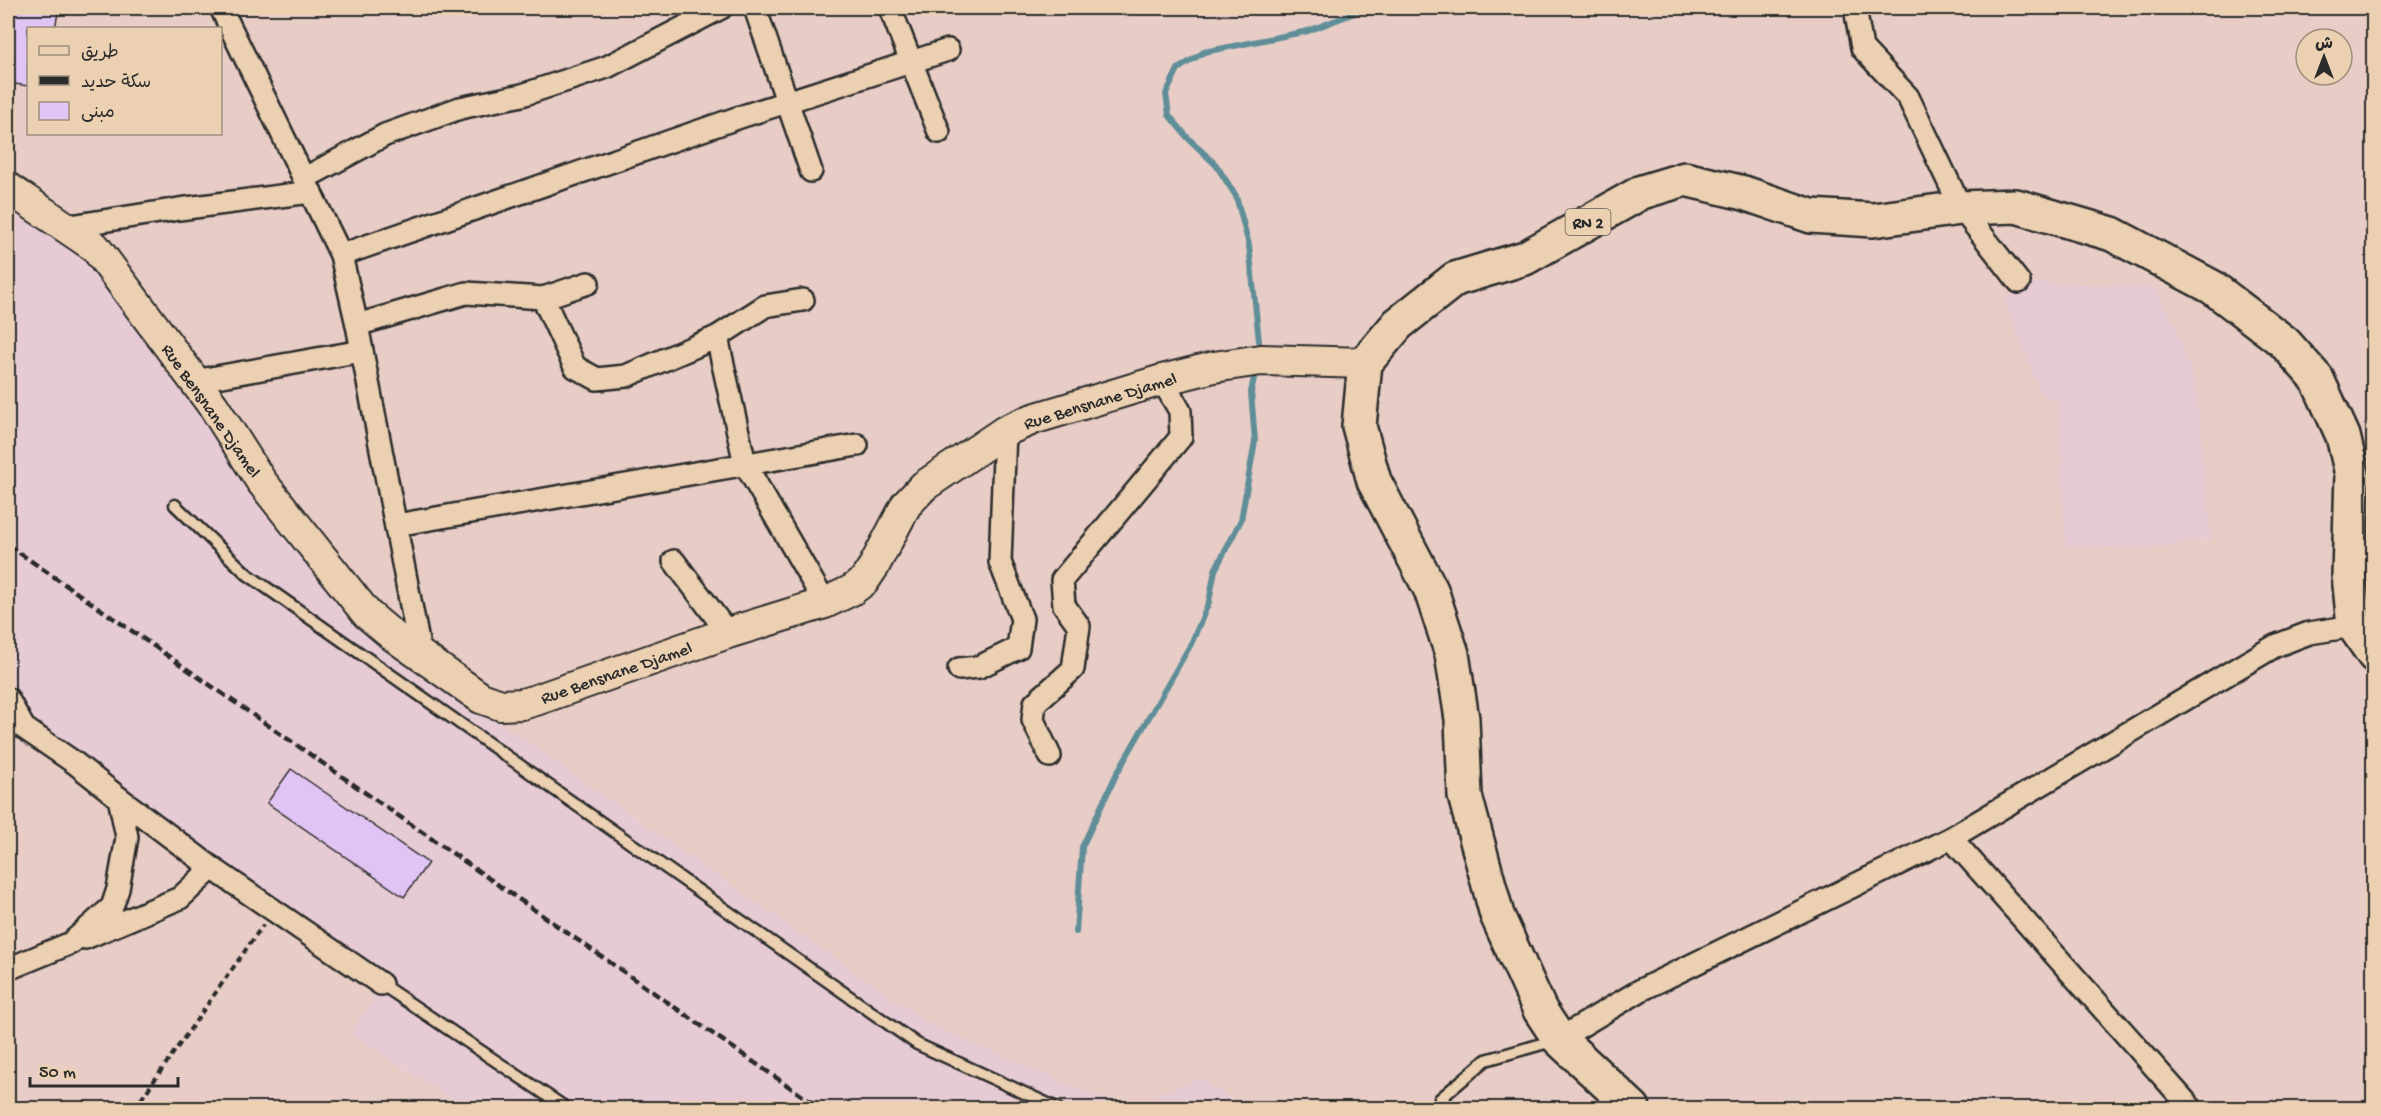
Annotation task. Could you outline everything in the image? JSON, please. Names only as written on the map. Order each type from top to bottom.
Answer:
[{"type":"main road","name":"RN 2","points":[[1365,363],[1398,324],[1455,279],[1525,258],[1642,192],[1685,178],[1744,193],[1811,216],[1873,220],[1961,208],[2016,206],[2112,234],[2212,287],[2284,342],[2316,379],[2343,436],[2352,474],[2349,575],[2354,626],[2373,655]]},
{"type":"main road","name":"Rue Bensnane Djamel","points":[[8,188],[95,247],[194,381],[261,481],[367,614],[421,657],[481,698],[501,705],[522,704],[728,633],[825,603],[852,590],[864,581],[906,505],[924,486],[1005,430],[1162,380],[1214,367],[1261,360],[1365,363]]},
{"type":"main road","points":[[1365,363],[1359,426],[1374,481],[1431,590],[1452,654],[1462,719],[1465,796],[1497,915],[1540,1010],[1559,1039],[1633,1108]]},
{"type":"street","points":[[221,8],[341,255],[363,351],[421,657]]},
{"type":"street","points":[[64,227],[308,185],[385,135],[460,108],[522,95],[608,67],[721,8]]},
{"type":"street","points":[[755,8],[811,171]]},
{"type":"street","points":[[890,8],[939,132]]},
{"type":"street","points":[[1855,8],[1862,48],[1908,97],[1961,208],[2019,282]]},
{"type":"street","points":[[341,255],[788,102],[948,50]]},
{"type":"street","points":[[357,325],[465,293],[543,298],[588,283]]},
{"type":"street","points":[[543,298],[575,367],[597,379],[626,376],[717,337],[765,306],[803,300]]},
{"type":"street","points":[[717,337],[745,464],[825,603]]},
{"type":"street","points":[[194,381],[363,351]]},
{"type":"street","points":[[1050,756],[1033,720],[1035,703],[1073,669],[1079,626],[1064,605],[1062,580],[1181,437],[1180,411],[1162,380]]},
{"type":"street","points":[[959,669],[979,667],[1018,648],[1022,619],[1000,562],[1005,430]]},
{"type":"street","points":[[396,525],[857,445]]},
{"type":"street","points":[[674,561],[728,633]]},
{"type":"street","points":[[1559,1039],[1641,990],[1950,838],[2275,646],[2309,633],[2354,626]]},
{"type":"street","points":[[8,699],[24,728],[75,763],[212,868],[381,984]]},
{"type":"street","points":[[71,943],[111,907],[118,889],[127,837],[119,798]]},
{"type":"street","points":[[1950,838],[2191,1108]]},
{"type":"street","points":[[8,969],[180,897],[212,868]]},
{"type":"lane","points":[[175,505],[247,574],[917,1044],[1057,1108]]},
{"type":"lane","points":[[381,984],[566,1108]]},
{"type":"lane","points":[[1452,1108],[1440,1099],[1486,1060],[1559,1039]]},
{"type":"path","points":[[135,1108],[274,910]]},
{"type":"shaded area","points":[[8,197],[92,260],[301,556],[361,625],[931,1025],[1124,1107],[1199,1078],[1245,1108],[465,1108],[350,1034],[381,985],[75,763],[8,699]]},
{"type":"shaded area","points":[[2037,282],[2155,287],[2174,322],[2197,389],[2211,540],[2149,548],[2066,546],[2057,402],[2040,392],[2003,298]]},
{"type":"building","points":[[8,8],[59,8],[55,27],[27,27],[27,86],[8,83]]},
{"type":"building","points":[[291,769],[428,863],[404,897],[267,803]]},
{"type":"waterway","points":[[1259,341],[1249,245],[1236,196],[1216,165],[1187,137],[1169,115],[1166,94],[1178,69],[1204,52],[1308,31],[1363,8]]},
{"type":"waterway","points":[[1076,932],[1082,847],[1117,773],[1191,644],[1209,602],[1215,570],[1241,520],[1255,441],[1251,392],[1254,378]]},
{"type":"railway","points":[[8,545],[820,1108]]}]
